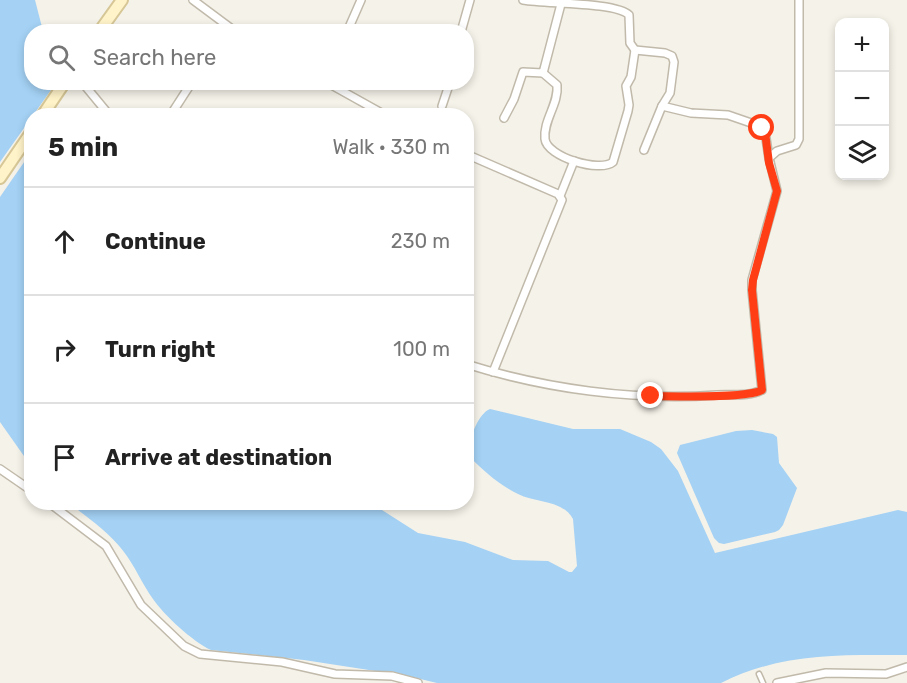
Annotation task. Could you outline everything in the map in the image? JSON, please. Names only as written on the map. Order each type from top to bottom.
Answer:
[{"type":"main road","points":[[105,24],[122,0]]},
{"type":"main road","points":[[47,108],[59,90]]},
{"type":"main road","points":[[0,178],[24,143]]},
{"type":"street","points":[[193,0],[223,24]]},
{"type":"street","points":[[350,24],[361,0]]},
{"type":"street","points":[[463,24],[470,0]]},
{"type":"street","points":[[504,118],[514,99],[523,72],[543,72],[557,85],[558,93],[545,131],[545,142],[550,149],[574,161],[587,165],[609,165],[613,162],[629,105],[626,86],[631,77],[635,50],[630,43],[629,15],[601,6],[523,0]]},
{"type":"street","points":[[769,158],[771,154],[798,143],[799,0]]},
{"type":"street","points":[[543,72],[561,4]]},
{"type":"street","points":[[635,50],[665,53],[673,58],[670,93],[662,106],[645,150]]},
{"type":"street","points":[[89,90],[103,108]]},
{"type":"street","points":[[175,108],[187,90]]},
{"type":"street","points":[[340,90],[373,108]]},
{"type":"street","points":[[442,106],[447,90]]},
{"type":"street","points":[[474,366],[511,378],[632,396],[694,397],[760,392],[763,388],[752,290],[777,191],[765,132],[757,124],[728,115],[691,113],[662,106]]},
{"type":"street","points":[[474,158],[560,196]]},
{"type":"street","points":[[493,372],[561,206],[560,196],[574,161]]},
{"type":"street","points":[[0,469],[24,486]]},
{"type":"street","points":[[58,510],[105,546],[141,605],[184,646],[200,654],[282,662],[335,674],[392,676],[418,683]]},
{"type":"street","points":[[777,683],[826,674],[886,674],[907,667]]},
{"type":"lane","points":[[759,674],[763,683]]},
{"type":"water","points":[[0,0],[35,0],[41,24],[24,24],[24,90],[51,90],[38,108],[24,108],[24,128],[0,162]]},
{"type":"water","points":[[24,162],[24,456],[0,422],[0,197]]},
{"type":"water","points":[[490,409],[573,429],[620,429],[651,442],[661,449],[678,471],[715,553],[898,510],[907,512],[907,655],[812,657],[767,666],[721,683],[437,683],[408,676],[304,660],[211,650],[179,628],[164,613],[124,552],[112,538],[78,510],[382,510],[418,533],[465,542],[513,560],[548,561],[572,572],[577,566],[573,519],[569,513],[556,505],[512,491],[474,461],[474,430],[481,416]]},
{"type":"water","points":[[752,430],[773,434],[777,437],[779,463],[797,488],[779,530],[724,544],[719,543],[714,538],[677,453],[680,445],[736,431]]},
{"type":"route","points":[[651,396],[694,397],[748,394],[760,392],[763,388],[752,290],[777,191],[769,163],[765,132],[762,128]]}]
